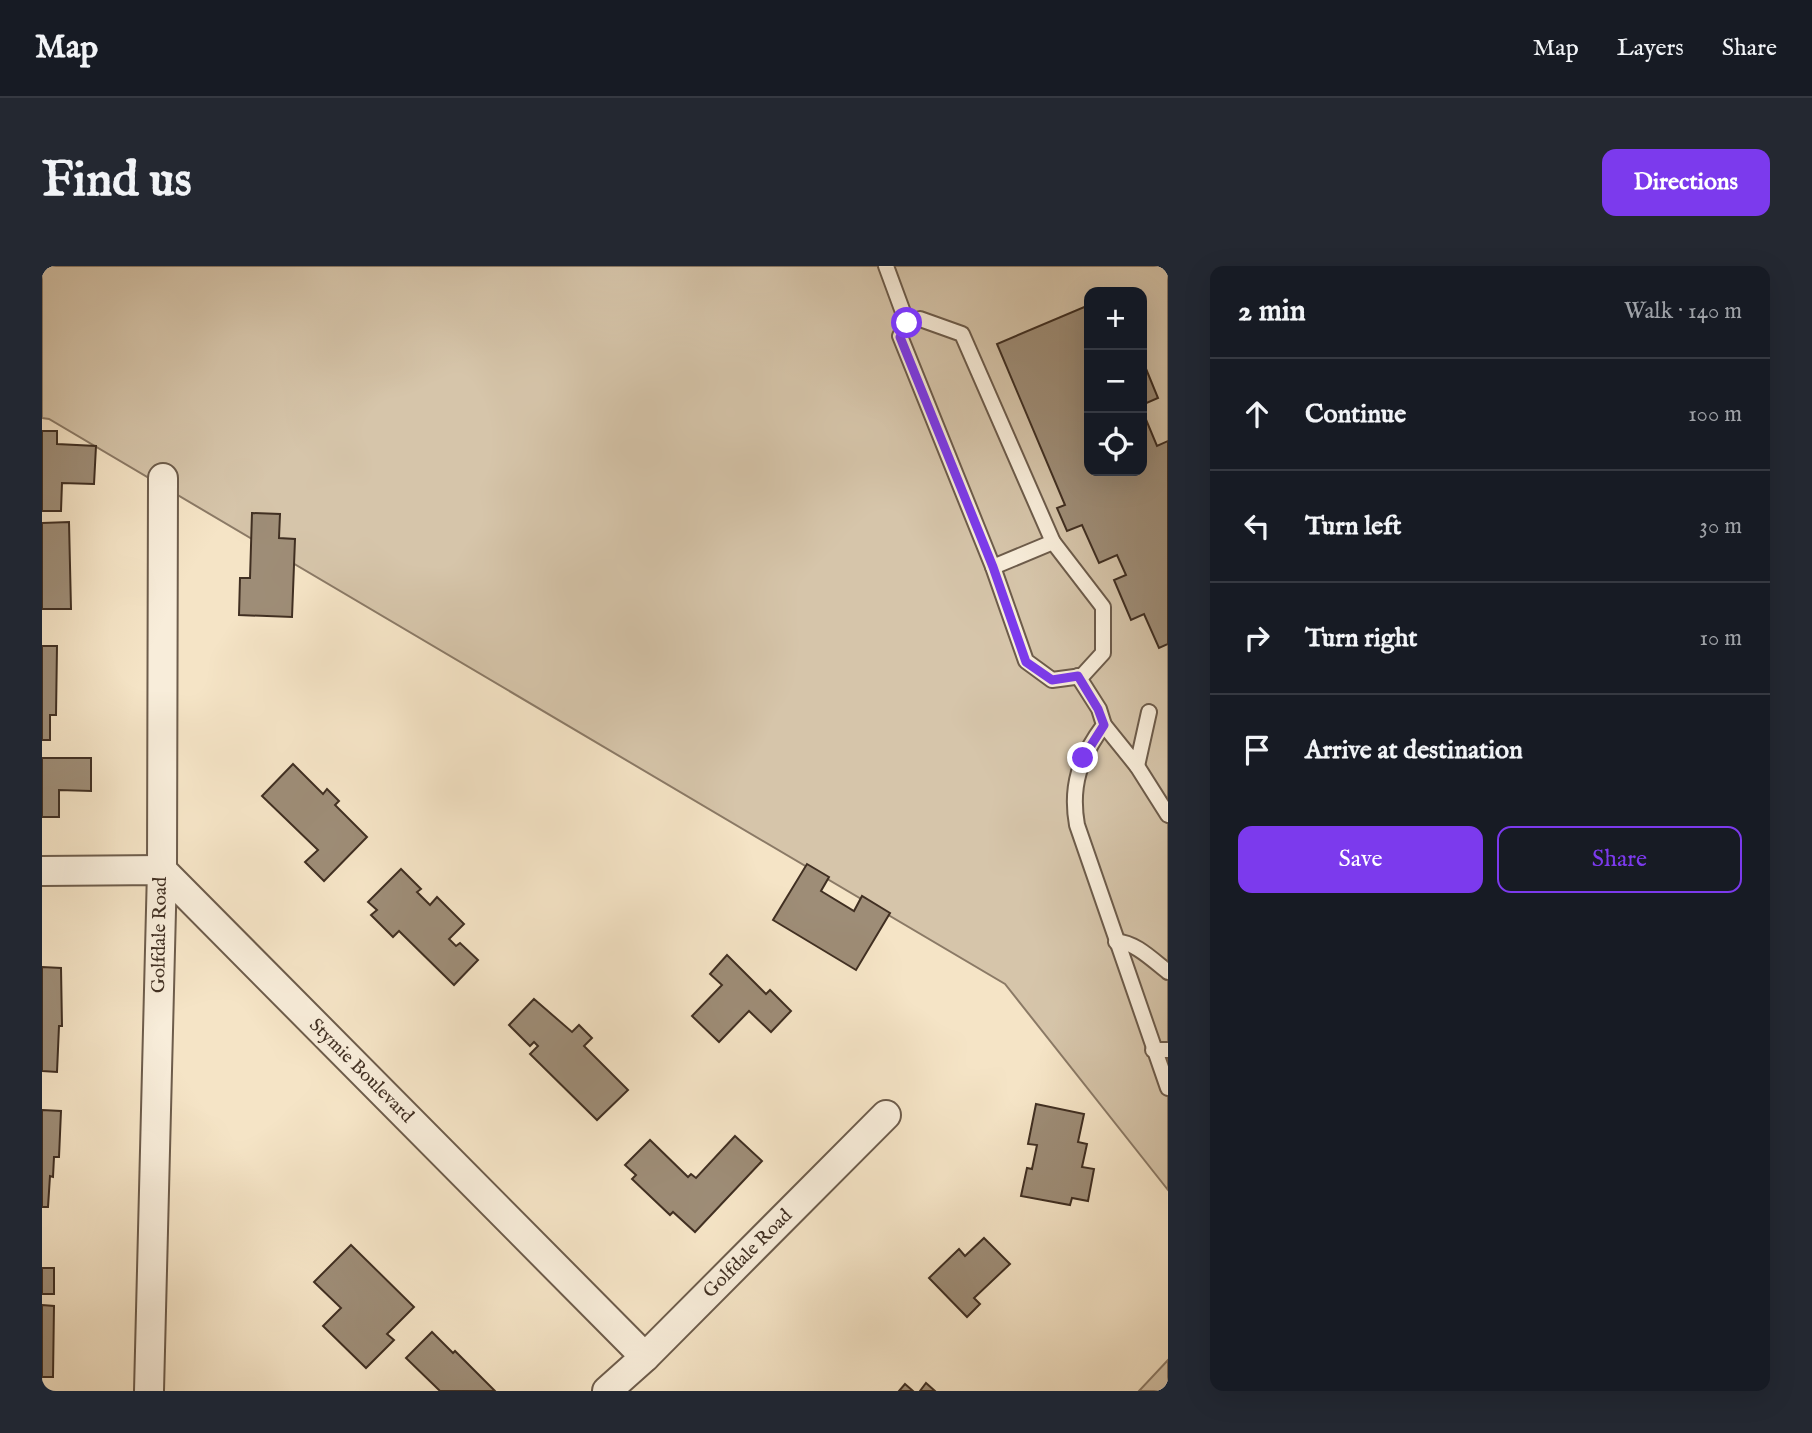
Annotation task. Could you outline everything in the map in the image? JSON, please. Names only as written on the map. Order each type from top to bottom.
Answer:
[{"type":"street","name":"Golfdale Road","points":[[149,1391],[162,870],[163,478]]},
{"type":"street","points":[[42,871],[162,870]]},
{"type":"street","name":"Stymie Boulevard","points":[[162,870],[645,1357]]},
{"type":"street","name":"Golfdale Road","points":[[607,1391],[645,1357],[886,1115]]},
{"type":"lane","points":[[886,266],[907,323]]},
{"type":"lane","points":[[920,319],[962,334],[1053,542],[1103,607],[1103,653],[1078,676],[1052,680],[1026,662],[993,567],[900,337],[907,323],[920,319]]},
{"type":"lane","points":[[993,567],[1053,542]]},
{"type":"lane","points":[[1078,676],[1098,709],[1104,725],[1136,766],[1168,815]]},
{"type":"lane","points":[[1136,766],[1149,712]]},
{"type":"lane","points":[[1104,725],[1083,758],[1074,783],[1073,805],[1077,825],[1116,942],[1161,1050],[1168,1088]]},
{"type":"lane","points":[[1116,942],[1123,941],[1168,972]]},
{"type":"shaded area","points":[[42,266],[1168,266],[1168,1190],[1005,984],[49,419],[42,418]]},
{"type":"shaded area","points":[[1168,1360],[1168,1391],[1139,1391]]},
{"type":"building","points":[[1084,307],[1084,476],[1147,476],[1147,422],[1157,446],[1168,441],[1168,644],[1159,648],[1144,614],[1131,620],[1114,580],[1126,575],[1117,555],[1099,563],[1082,525],[1067,531],[1057,508],[1065,505],[997,344]]},
{"type":"building","points":[[1147,371],[1158,398],[1147,403]]},
{"type":"building","points":[[42,431],[57,431],[57,444],[96,446],[94,484],[62,483],[61,511],[42,511]]},
{"type":"building","points":[[252,513],[280,514],[279,538],[295,539],[292,617],[239,615],[240,578],[250,578]]},
{"type":"building","points":[[69,522],[71,609],[42,609],[42,523]]},
{"type":"building","points":[[42,646],[57,646],[56,715],[50,715],[50,740],[42,740]]},
{"type":"building","points":[[42,758],[91,758],[91,791],[59,790],[59,817],[42,817]]},
{"type":"building","points":[[293,764],[323,794],[327,789],[339,801],[335,805],[367,837],[324,881],[305,862],[318,850],[262,796]]},
{"type":"building","points":[[807,864],[829,877],[821,891],[854,911],[862,896],[890,913],[856,970],[773,920]]},
{"type":"building","points":[[401,869],[421,889],[417,892],[430,905],[437,897],[464,924],[449,939],[456,946],[460,943],[478,960],[454,985],[399,931],[393,937],[371,915],[377,910],[368,902]]},
{"type":"building","points":[[727,955],[766,994],[770,990],[791,1011],[771,1032],[749,1011],[719,1042],[692,1016],[722,985],[710,974]]},
{"type":"building","points":[[42,967],[61,968],[62,1026],[59,1026],[57,1072],[42,1071]]},
{"type":"building","points":[[534,999],[572,1032],[579,1025],[592,1038],[584,1046],[628,1090],[597,1120],[530,1054],[538,1046],[534,1042],[530,1046],[509,1025]]},
{"type":"building","points":[[1036,1104],[1084,1114],[1078,1142],[1087,1144],[1082,1167],[1094,1169],[1088,1201],[1072,1198],[1070,1205],[1021,1196],[1027,1168],[1032,1169],[1037,1145],[1028,1144]]},
{"type":"building","points":[[42,1110],[61,1111],[59,1157],[54,1157],[48,1207],[42,1207]]},
{"type":"building","points":[[735,1136],[762,1161],[695,1232],[673,1212],[670,1215],[632,1179],[636,1175],[625,1165],[650,1140],[688,1177],[691,1174],[696,1178]]},
{"type":"building","points":[[984,1238],[1010,1264],[974,1298],[980,1304],[967,1317],[929,1278],[959,1249],[965,1256]]},
{"type":"building","points":[[351,1245],[414,1307],[387,1334],[394,1340],[366,1368],[323,1326],[341,1308],[314,1282]]},
{"type":"building","points":[[42,1268],[54,1268],[54,1294],[42,1294]]},
{"type":"building","points":[[42,1305],[54,1306],[53,1377],[42,1377]]},
{"type":"building","points":[[432,1332],[495,1391],[440,1391],[406,1358]]},
{"type":"building","points":[[926,1383],[935,1391],[920,1391]]},
{"type":"building","points":[[905,1384],[913,1391],[899,1391]]},
{"type":"route","points":[[907,323],[900,337],[993,567],[1026,662],[1052,680],[1078,676],[1098,709],[1104,725],[1083,758]]}]
